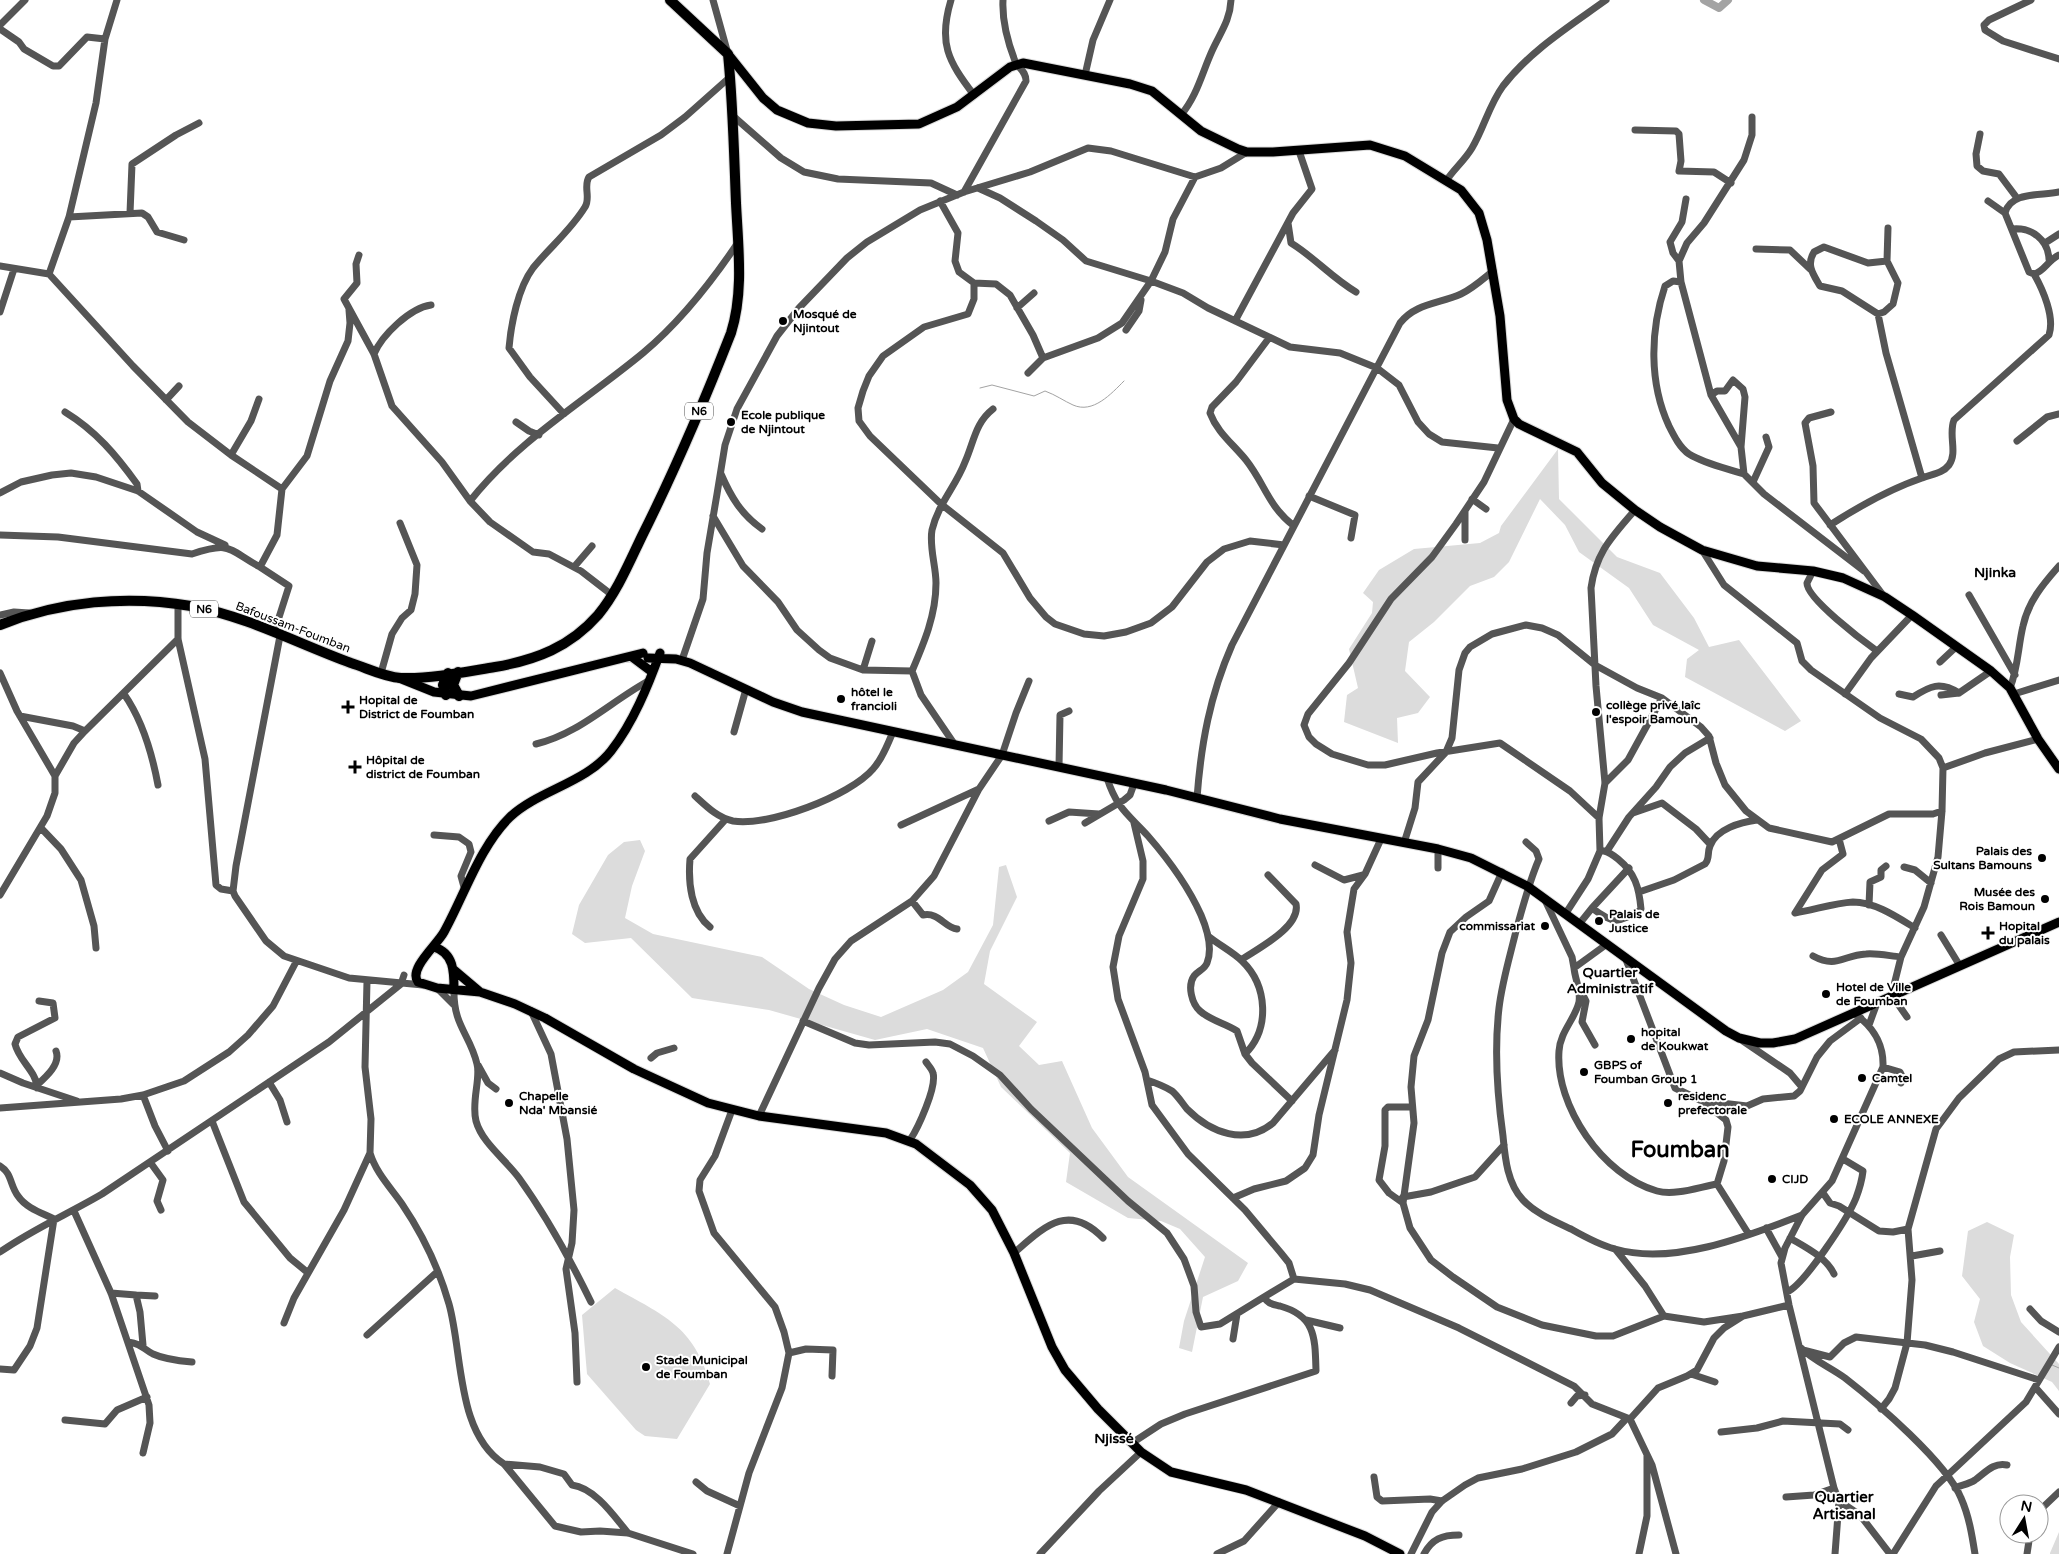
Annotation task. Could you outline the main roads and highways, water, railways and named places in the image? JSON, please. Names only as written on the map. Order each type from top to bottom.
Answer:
[{"type":"highway","points":[[670,0],[728,54]]},
{"type":"highway","name":"N6","points":[[399,678],[453,673],[524,661],[554,651],[590,623],[612,595],[680,460],[731,333],[738,302],[738,244],[733,116],[728,54]]},
{"type":"highway","name":"Bafoussam-Foumban","points":[[0,624],[30,614],[78,604],[112,601],[178,604],[210,611],[399,678]]},
{"type":"highway","points":[[446,694],[444,685],[453,673]]},
{"type":"highway","points":[[453,673],[453,685],[459,696]]},
{"type":"main road","points":[[728,54],[770,105],[796,120],[819,125],[912,125],[939,117],[974,95],[1016,64],[1031,63],[1130,84],[1152,91],[1201,131],[1217,140],[1248,152],[1299,151],[1370,146],[1397,153],[1446,181],[1467,196],[1479,213],[1494,271],[1507,400],[1514,419],[1529,430],[1576,452],[1602,483],[1635,510],[1660,527],[1702,550],[1757,566],[1813,571],[1843,578],[1885,598],[1912,615],[1991,671],[2012,691],[2038,739],[2059,769]]},
{"type":"main road","points":[[628,657],[653,675]]},
{"type":"main road","points":[[399,678],[425,690],[459,696],[481,694],[628,657],[660,657],[802,712],[1197,798],[1280,819],[1438,849],[1471,858],[1527,886],[1714,1023],[1739,1038],[1760,1043],[1786,1042],[1858,1016],[1877,1003],[2059,922]]},
{"type":"main road","points":[[660,657],[653,675],[611,752],[593,766],[534,801],[510,818],[498,832],[464,887],[444,931],[434,947],[417,967],[415,978],[423,985],[480,992],[531,1011],[595,1049],[665,1084],[732,1110],[759,1116],[886,1133],[910,1140],[960,1177],[982,1198],[1001,1226],[1052,1347],[1065,1370],[1092,1403],[1142,1452],[1171,1472],[1246,1490],[1365,1536],[1400,1554]]},
{"type":"main road","points":[[653,675],[660,657]]},
{"type":"main road","points":[[444,931],[449,957],[454,970],[454,989]]},
{"type":"main road","points":[[434,947],[440,949],[449,957]]},
{"type":"main road","points":[[454,970],[480,992]]},
{"type":"waterway","points":[[1704,0],[1719,8],[1728,0]]},
{"type":"waterway","points":[[980,388],[992,385],[1034,396],[1045,391],[1073,405],[1088,407],[1101,401],[1124,381]]},
{"type":"waterway","points":[[2052,1365],[2059,1368]]},
{"type":"place","name":"Mosqué de Njintout","points":[[783,321]]},
{"type":"place","name":"Ecole publique de Njintout","points":[[731,422]]},
{"type":"place","name":"hôtel le francioli","points":[[841,699]]},
{"type":"place","name":"Hopital de District de Foumban","points":[[348,707]]},
{"type":"place","name":"collège privé laîc l'espoir Bamoun","points":[[1596,712]]},
{"type":"place","name":"Hôpital de district de Foumban","points":[[355,767]]},
{"type":"place","name":"Palais des Sultans Bamouns","points":[[2042,858]]},
{"type":"place","name":"Musée des Rois Bamoun","points":[[2045,899]]},
{"type":"place","name":"Palais de Justice","points":[[1599,921]]},
{"type":"place","name":"commissariat","points":[[1545,926]]},
{"type":"place","name":"Hopital du palais","points":[[1988,933]]},
{"type":"place","name":"Hotel de Ville de Foumban","points":[[1826,994]]},
{"type":"place","name":"hopital de Koukwat","points":[[1631,1039]]},
{"type":"place","name":"GBPS of Foumban Group 1","points":[[1584,1072]]},
{"type":"place","name":"Camtel","points":[[1862,1078]]},
{"type":"place","name":"Chapelle Nda' Mbansié","points":[[509,1103]]},
{"type":"place","name":"residenc prefectorale","points":[[1668,1103]]},
{"type":"place","name":"ECOLE ANNEXE","points":[[1834,1119]]},
{"type":"place","name":"CIJD","points":[[1772,1179]]},
{"type":"place","name":"Stade Municipal de Foumban","points":[[646,1367]]},
{"type":"district","name":"Njinka","points":[[1995,572]]},
{"type":"district","name":"Quartier Administratif","points":[[1610,980]]},
{"type":"district","name":"Foumban","points":[[1680,1150]]},
{"type":"district","name":"Njissé","points":[[1114,1438]]},
{"type":"district","name":"Quartier Artisanal","points":[[1844,1506]]}]
